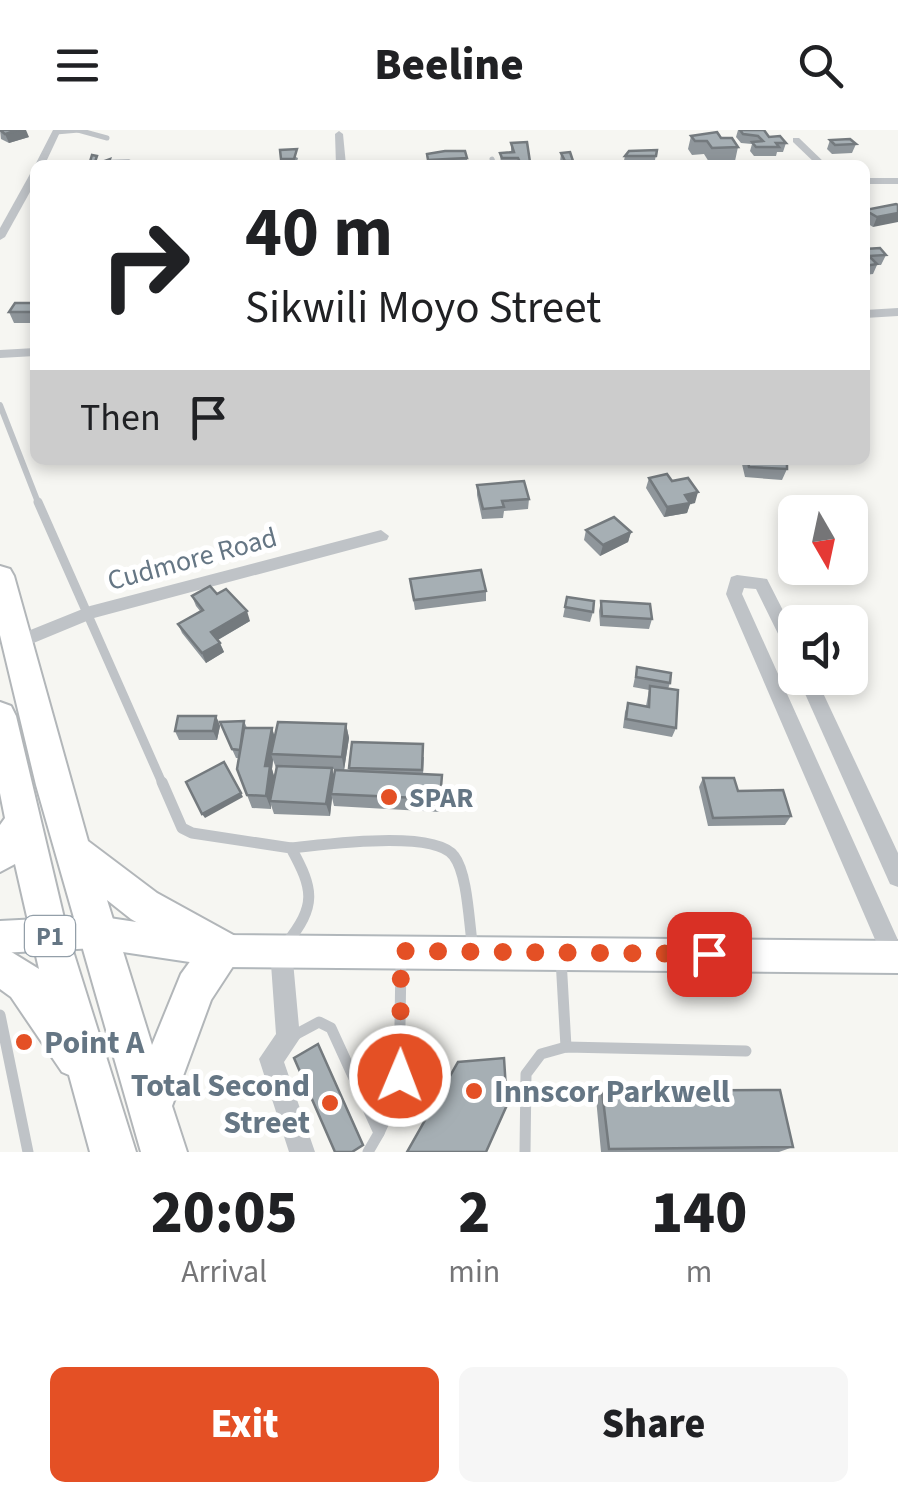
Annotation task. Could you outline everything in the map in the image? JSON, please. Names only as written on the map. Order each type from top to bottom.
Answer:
[{"type":"highway","name":"P1","points":[[0,576],[20,642],[52,785],[164,1152]]},
{"type":"highway","name":"P1","points":[[0,716],[50,935],[112,1152]]},
{"type":"highway","points":[[0,856],[23,822]]},
{"type":"highway","points":[[76,854],[144,906],[223,951],[195,988],[150,1106]]},
{"type":"highway","points":[[0,964],[25,983],[95,1084]]},
{"type":"street","points":[[45,160],[57,131]]},
{"type":"street","points":[[339,134],[341,160]]},
{"type":"street","points":[[796,140],[817,160]]},
{"type":"street","points":[[870,182],[898,180]]},
{"type":"street","points":[[0,236],[30,183]]},
{"type":"street","points":[[870,314],[898,312]]},
{"type":"street","points":[[0,354],[30,352]]},
{"type":"street","name":"Cudmore Road","points":[[20,642],[90,613],[381,536]]},
{"type":"street","points":[[778,618],[760,583],[737,581],[734,594],[778,692]]},
{"type":"street","points":[[0,936],[96,932],[223,951],[896,956],[779,695]]},
{"type":"street","points":[[815,695],[898,877]]},
{"type":"street","points":[[281,950],[288,1038],[271,1059],[302,1152]]},
{"type":"lane","points":[[57,131],[79,130],[107,138]]},
{"type":"lane","points":[[0,405],[50,532],[90,613],[182,828],[192,833],[292,848],[356,842],[438,844],[454,856],[474,952]]},
{"type":"lane","points":[[281,950],[306,920],[312,886],[292,848]]},
{"type":"lane","points":[[368,1152],[399,1088],[401,951]]},
{"type":"lane","points":[[561,952],[566,1048]]},
{"type":"lane","points":[[0,1015],[28,1152]]},
{"type":"lane","points":[[288,1038],[319,1022],[331,1028],[378,1133]]},
{"type":"lane","points":[[525,1152],[526,1074],[540,1054],[566,1048],[746,1051]]},
{"type":"building","points":[[740,130],[764,130],[769,137],[780,136],[786,143],[776,143],[779,147],[756,147],[752,142],[763,141]]},
{"type":"building","points":[[717,132],[721,138],[732,138],[738,147],[712,148],[707,141],[695,141],[691,136]]},
{"type":"building","points":[[850,139],[856,144],[835,145],[830,140]]},
{"type":"building","points":[[527,142],[530,160],[502,158],[500,153],[514,152],[511,143]]},
{"type":"building","points":[[297,149],[294,159],[281,159],[280,150]]},
{"type":"building","points":[[657,150],[656,156],[625,156],[629,151]]},
{"type":"building","points":[[465,151],[467,158],[428,160],[427,154]]},
{"type":"building","points":[[570,152],[573,160],[564,160],[561,153]]},
{"type":"building","points":[[898,205],[898,213],[877,217],[870,209]]},
{"type":"building","points":[[880,248],[886,255],[870,256],[870,249]]},
{"type":"building","points":[[15,303],[30,303],[30,312],[9,312]]},
{"type":"building","points":[[787,465],[787,469],[749,467]]},
{"type":"building","points":[[667,474],[672,481],[688,478],[698,492],[685,495],[690,503],[667,507],[649,478]]},
{"type":"building","points":[[524,481],[529,499],[502,501],[504,507],[483,509],[477,485]]},
{"type":"building","points":[[614,517],[631,532],[603,545],[586,530]]},
{"type":"building","points":[[481,570],[486,591],[414,600],[410,579]]},
{"type":"building","points":[[210,586],[217,594],[226,589],[247,611],[211,632],[220,643],[202,653],[178,624],[203,610],[192,596]]},
{"type":"building","points":[[567,597],[594,601],[593,612],[565,607]]},
{"type":"building","points":[[601,601],[650,604],[652,619],[602,616]]},
{"type":"building","points":[[637,667],[671,673],[670,683],[636,677]]},
{"type":"building","points":[[650,686],[678,690],[676,728],[626,719],[628,703],[649,707]]},
{"type":"building","points":[[178,716],[216,716],[213,731],[175,731]]},
{"type":"building","points":[[244,721],[240,750],[232,749],[220,722]]},
{"type":"building","points":[[278,722],[346,724],[342,757],[271,754]]},
{"type":"building","points":[[244,728],[272,728],[265,766],[270,766],[266,796],[247,795],[237,769]]},
{"type":"building","points":[[352,742],[423,744],[422,770],[349,768]]},
{"type":"building","points":[[224,762],[241,793],[202,814],[186,782]]},
{"type":"building","points":[[277,766],[332,768],[326,804],[270,801]]},
{"type":"building","points":[[335,770],[442,775],[440,799],[331,794]]},
{"type":"building","points":[[703,778],[734,778],[738,791],[783,790],[791,816],[713,818]]},
{"type":"building","name":"Total Second Street","points":[[318,1044],[363,1145],[352,1152],[335,1152],[294,1058]]},
{"type":"building","name":"Innscor Parkwell","points":[[504,1058],[507,1105],[486,1152],[407,1152],[458,1062]]},
{"type":"building","points":[[780,1090],[793,1147],[609,1149],[602,1091]]},
{"type":"place","name":"SPAR","points":[[389,797]]},
{"type":"place","name":"Point A","points":[[24,1042]]},
{"type":"place","name":"Innscor Parkwell","points":[[474,1091]]},
{"type":"place","name":"Total Second Street","points":[[330,1103]]},
{"type":"route","points":[[400,1076],[401,951],[709,954]]}]
